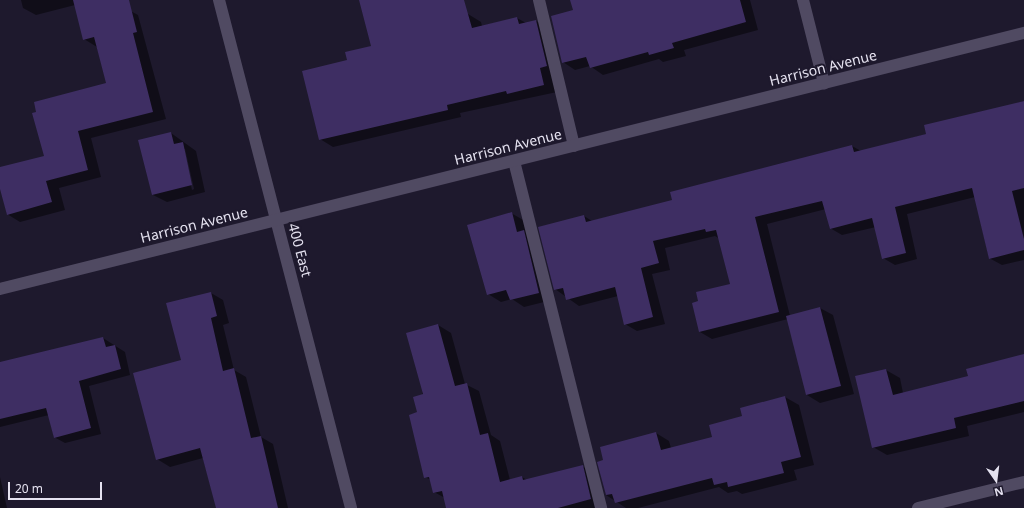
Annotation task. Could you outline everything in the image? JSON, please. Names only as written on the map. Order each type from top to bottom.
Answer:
[{"type":"street","name":"400 East","points":[[219,0],[351,508]]},
{"type":"street","points":[[538,0],[574,146]]},
{"type":"street","points":[[803,0],[824,83]]},
{"type":"street","name":"Harrison Avenue","points":[[0,289],[1024,33]]},
{"type":"street","points":[[514,161],[601,508]]},
{"type":"street","points":[[918,508],[1024,482]]},
{"type":"building","points":[[73,0],[129,0],[137,32],[133,33],[153,112],[78,131],[88,170],[46,181],[52,202],[7,215],[0,189],[0,167],[44,156],[32,113],[36,112],[34,102],[106,83],[94,37],[83,40]]},
{"type":"building","points":[[359,0],[464,0],[472,28],[517,17],[519,24],[536,20],[547,66],[540,68],[544,85],[507,94],[506,91],[447,105],[448,110],[319,140],[302,71],[347,60],[345,52],[371,46]]},
{"type":"building","points":[[570,0],[740,0],[746,22],[672,43],[674,48],[649,55],[648,52],[590,68],[586,57],[562,63],[551,16],[573,10]]},
{"type":"building","points":[[1024,101],[1024,188],[1012,191],[1024,239],[1024,250],[989,259],[972,188],[895,207],[906,253],[882,259],[872,218],[830,229],[822,201],[755,217],[779,312],[699,332],[692,303],[698,301],[696,292],[730,284],[716,230],[706,232],[705,229],[653,241],[659,263],[641,268],[653,317],[624,325],[615,287],[566,300],[563,288],[554,290],[538,227],[584,215],[586,222],[672,200],[670,192],[852,145],[854,152],[926,134],[924,125]]},
{"type":"building","points":[[171,132],[174,144],[183,142],[192,185],[152,195],[138,140]]},
{"type":"building","points":[[512,212],[517,232],[524,230],[539,293],[510,300],[506,290],[487,295],[467,225]]},
{"type":"building","points":[[211,292],[217,316],[211,318],[223,371],[234,368],[251,438],[261,436],[278,508],[216,508],[200,448],[156,460],[133,373],[181,360],[166,303]]},
{"type":"building","points":[[820,307],[841,386],[806,395],[786,316]]},
{"type":"building","points":[[438,324],[455,386],[467,383],[480,435],[488,433],[500,482],[522,476],[523,480],[583,465],[591,499],[558,508],[446,508],[442,491],[433,493],[429,477],[424,478],[409,415],[417,412],[413,397],[423,394],[406,333]]},
{"type":"building","points":[[103,337],[106,347],[115,345],[121,369],[79,381],[91,428],[54,438],[46,408],[0,419],[0,362]]},
{"type":"building","points":[[1024,354],[1024,401],[954,418],[956,428],[872,448],[855,376],[886,369],[893,395],[968,376],[966,369]]},
{"type":"building","points":[[785,396],[801,457],[781,462],[784,473],[728,487],[727,482],[714,485],[712,478],[615,503],[612,494],[606,495],[597,462],[603,460],[600,447],[656,432],[661,450],[712,437],[709,425],[742,416],[740,408]]}]
